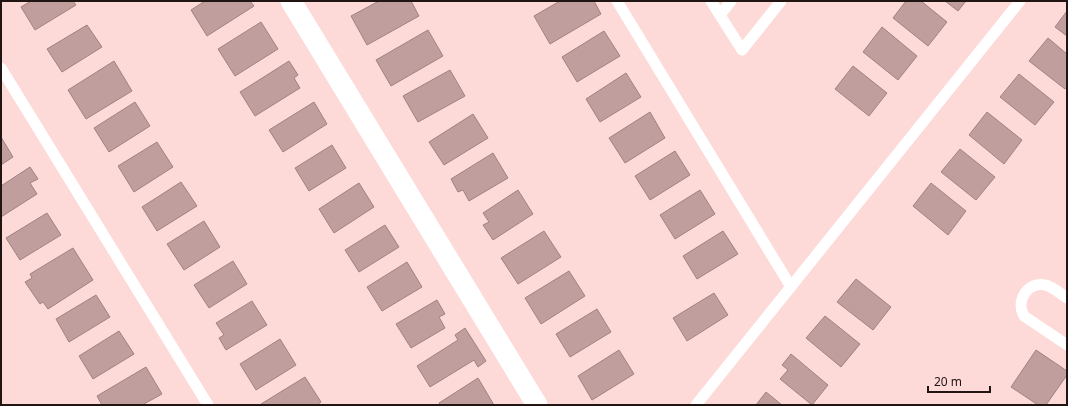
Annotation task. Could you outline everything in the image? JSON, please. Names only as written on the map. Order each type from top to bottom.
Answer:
[{"type":"street","points":[[291,1],[537,405]]},
{"type":"lane","points":[[617,1],[791,287]]},
{"type":"lane","points":[[711,1],[742,50],[781,1]]},
{"type":"lane","points":[[720,15],[731,1]]},
{"type":"lane","points":[[696,405],[1020,1]]},
{"type":"lane","points":[[1,68],[208,405]]},
{"type":"lane","points":[[1067,298],[1047,285],[1038,284],[1029,289],[1023,296],[1020,304],[1021,311],[1024,316],[1067,345]]},
{"type":"building","points":[[31,1],[73,1],[76,5],[35,30],[21,7]]},
{"type":"building","points":[[205,1],[250,1],[254,6],[207,36],[191,10]]},
{"type":"building","points":[[379,1],[411,1],[419,16],[367,45],[351,16]]},
{"type":"building","points":[[560,1],[594,1],[601,14],[550,44],[534,16]]},
{"type":"building","points":[[906,1],[921,1],[947,22],[928,46],[893,18]]},
{"type":"building","points":[[945,1],[966,1],[958,11]]},
{"type":"building","points":[[1067,11],[1067,36],[1055,27]]},
{"type":"building","points":[[261,22],[278,49],[235,76],[218,49]]},
{"type":"building","points":[[87,25],[102,47],[62,72],[47,49]]},
{"type":"building","points":[[882,27],[917,56],[898,80],[863,52]]},
{"type":"building","points":[[428,30],[443,56],[391,86],[376,60]]},
{"type":"building","points":[[604,31],[620,56],[577,82],[562,57]]},
{"type":"building","points":[[1048,38],[1067,54],[1067,86],[1065,89],[1029,61]]},
{"type":"building","points":[[114,61],[132,91],[86,119],[68,90]]},
{"type":"building","points":[[289,61],[298,75],[294,78],[300,88],[255,116],[240,92]]},
{"type":"building","points":[[853,66],[887,93],[869,116],[835,89]]},
{"type":"building","points":[[450,70],[465,96],[418,122],[403,96]]},
{"type":"building","points":[[626,73],[641,97],[600,122],[586,99]]},
{"type":"building","points":[[1019,74],[1054,102],[1035,125],[1000,97]]},
{"type":"building","points":[[135,102],[150,126],[109,152],[94,128]]},
{"type":"building","points":[[314,102],[327,124],[283,152],[269,130]]},
{"type":"building","points":[[650,112],[665,138],[625,163],[609,138]]},
{"type":"building","points":[[987,112],[1022,140],[1004,164],[969,135]]},
{"type":"building","points":[[473,114],[488,138],[444,165],[429,142]]},
{"type":"building","points":[[1,137],[13,157],[1,165]]},
{"type":"building","points":[[157,142],[173,167],[134,192],[118,166]]},
{"type":"building","points":[[332,145],[346,168],[309,191],[295,168]]},
{"type":"building","points":[[960,149],[995,177],[976,200],[941,172]]},
{"type":"building","points":[[675,151],[690,175],[650,200],[635,176]]},
{"type":"building","points":[[493,153],[508,178],[469,201],[463,190],[458,192],[451,179]]},
{"type":"building","points":[[30,167],[38,179],[30,183],[37,194],[1,217],[1,186]]},
{"type":"building","points":[[181,182],[197,206],[157,231],[142,207]]},
{"type":"building","points":[[359,183],[374,207],[334,233],[319,209]]},
{"type":"building","points":[[931,183],[966,211],[948,235],[913,206]]},
{"type":"building","points":[[518,190],[533,214],[493,240],[483,225],[489,222],[483,213]]},
{"type":"building","points":[[700,190],[715,214],[675,239],[660,215]]},
{"type":"building","points":[[47,213],[61,235],[20,260],[6,238]]},
{"type":"building","points":[[204,221],[220,247],[184,270],[167,244]]},
{"type":"building","points":[[385,225],[399,247],[359,272],[345,250]]},
{"type":"building","points":[[544,231],[561,257],[518,284],[501,258]]},
{"type":"building","points":[[723,231],[738,254],[697,279],[683,256]]},
{"type":"building","points":[[73,248],[93,280],[48,309],[43,302],[40,304],[25,282],[32,278],[30,274]]},
{"type":"building","points":[[233,261],[247,284],[209,308],[194,285]]},
{"type":"building","points":[[407,262],[422,287],[382,311],[367,287]]},
{"type":"building","points":[[569,271],[585,296],[541,324],[525,298]]},
{"type":"building","points":[[856,279],[891,307],[873,330],[837,302]]},
{"type":"building","points":[[714,293],[728,315],[687,341],[673,318]]},
{"type":"building","points":[[96,295],[110,317],[69,342],[56,319]]},
{"type":"building","points":[[437,300],[445,314],[439,317],[445,328],[411,348],[396,324]]},
{"type":"building","points":[[252,301],[267,325],[226,350],[219,338],[224,335],[216,323]]},
{"type":"building","points":[[597,309],[611,332],[570,357],[556,334]]},
{"type":"building","points":[[825,316],[860,344],[841,367],[806,338]]},
{"type":"building","points":[[465,328],[486,361],[478,367],[474,360],[430,387],[417,366],[458,340],[455,335]]},
{"type":"building","points":[[119,331],[134,354],[93,379],[79,356]]},
{"type":"building","points":[[280,339],[296,365],[256,390],[240,364]]},
{"type":"building","points":[[619,350],[634,374],[592,400],[578,376]]},
{"type":"building","points":[[1036,350],[1067,371],[1067,375],[1046,405],[1038,405],[1011,387]]},
{"type":"building","points":[[791,354],[828,385],[812,405],[780,379],[788,370],[782,365]]},
{"type":"building","points":[[146,367],[162,394],[142,405],[102,405],[97,396]]},
{"type":"building","points":[[305,377],[321,402],[317,405],[261,405],[261,404]]},
{"type":"building","points":[[478,378],[494,405],[440,405],[439,403]]},
{"type":"building","points":[[766,392],[782,405],[756,405]]}]
